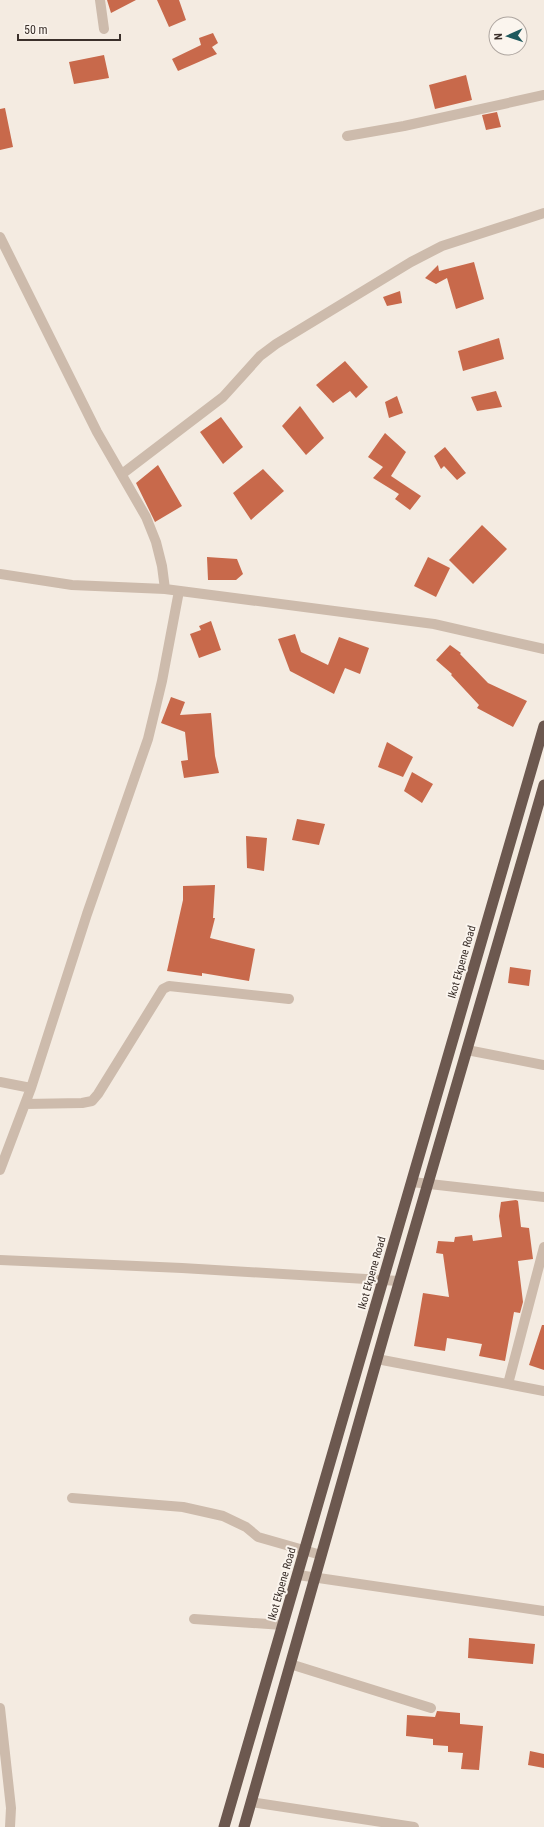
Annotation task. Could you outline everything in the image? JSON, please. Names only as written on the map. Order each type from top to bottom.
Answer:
[{"type":"highway","name":"Ikot Ekpene Road","points":[[224,1827],[384,1281],[544,726]]},
{"type":"highway","points":[[244,1827],[399,1281],[544,785]]},
{"type":"street","points":[[100,0],[104,29]]},
{"type":"street","points":[[347,136],[404,126],[544,95]]},
{"type":"street","points":[[122,474],[223,397],[260,356],[276,344],[411,262],[442,246],[544,213]]},
{"type":"street","points":[[0,237],[58,356],[146,517],[156,542],[162,566],[165,589]]},
{"type":"street","points":[[0,574],[72,585],[165,589],[434,624],[544,649]]},
{"type":"street","points":[[0,1170],[31,1088],[87,914],[148,739],[162,681],[179,591]]},
{"type":"street","points":[[25,1104],[82,1103],[92,1101],[98,1094],[163,989],[169,986],[289,999]]},
{"type":"street","points":[[467,1050],[544,1064]]},
{"type":"street","points":[[0,1082],[31,1088]]},
{"type":"street","points":[[412,1182],[544,1197]]},
{"type":"street","points":[[508,1384],[544,1247]]},
{"type":"street","points":[[0,1260],[182,1268],[399,1281]]},
{"type":"street","points":[[377,1359],[544,1391]]},
{"type":"street","points":[[72,1498],[183,1507],[223,1516],[246,1527],[258,1537],[321,1556]]},
{"type":"street","points":[[298,1575],[544,1611]]},
{"type":"street","points":[[194,1619],[283,1625]]},
{"type":"street","points":[[290,1664],[431,1708]]},
{"type":"street","points":[[0,1708],[10,1808],[10,1827]]},
{"type":"street","points":[[251,1802],[364,1823],[414,1827]]},
{"type":"building","points":[[107,0],[136,0],[111,13]]},
{"type":"building","points":[[157,0],[179,0],[186,20],[169,27]]},
{"type":"building","points":[[213,33],[218,43],[212,47],[217,54],[178,71],[172,59],[201,45],[199,38]]},
{"type":"building","points":[[104,55],[109,78],[74,84],[69,62]]},
{"type":"building","points":[[466,75],[472,100],[435,109],[429,85]]},
{"type":"building","points":[[5,108],[13,147],[0,150],[0,109]]},
{"type":"building","points":[[497,112],[501,127],[486,130],[482,115]]},
{"type":"building","points":[[474,262],[484,299],[456,309],[447,278],[436,284],[425,278],[438,265],[439,271]]},
{"type":"building","points":[[400,291],[402,303],[387,306],[383,297]]},
{"type":"building","points":[[499,338],[504,359],[463,371],[458,351]]},
{"type":"building","points":[[345,361],[368,387],[356,398],[350,391],[333,403],[316,385]]},
{"type":"building","points":[[496,391],[502,407],[477,411],[471,397]]},
{"type":"building","points":[[397,396],[403,413],[389,418],[385,402]]},
{"type":"building","points":[[300,406],[324,438],[306,455],[282,426]]},
{"type":"building","points":[[221,417],[243,447],[223,464],[200,432]]},
{"type":"building","points":[[385,433],[406,452],[391,476],[421,496],[410,510],[395,499],[399,494],[373,478],[383,467],[368,457]]},
{"type":"building","points":[[445,447],[466,473],[457,480],[444,466],[441,469],[434,456]]},
{"type":"building","points":[[158,465],[182,506],[155,522],[136,483]]},
{"type":"building","points":[[263,469],[284,491],[251,520],[233,493]]},
{"type":"building","points":[[482,525],[507,549],[473,584],[449,560]]},
{"type":"building","points":[[207,557],[237,559],[243,574],[236,580],[208,580]]},
{"type":"building","points":[[428,557],[450,568],[436,597],[414,586]]},
{"type":"building","points":[[211,621],[221,650],[199,658],[190,634],[201,630],[199,626]]},
{"type":"building","points":[[295,634],[301,652],[328,665],[339,637],[369,648],[360,674],[345,668],[334,694],[290,671],[278,639]]},
{"type":"building","points":[[450,645],[461,653],[460,654],[488,683],[527,701],[513,727],[477,708],[479,705],[451,675],[452,674],[436,660]]},
{"type":"building","points":[[171,697],[185,702],[180,715],[211,713],[215,756],[219,773],[184,778],[181,761],[188,760],[185,732],[161,723]]},
{"type":"building","points":[[387,742],[413,757],[403,777],[378,767]]},
{"type":"building","points":[[412,772],[433,784],[422,803],[404,791]]},
{"type":"building","points":[[297,819],[325,824],[319,845],[292,840]]},
{"type":"building","points":[[246,836],[267,838],[264,871],[247,868]]},
{"type":"building","points":[[215,885],[213,918],[215,918],[210,938],[255,949],[249,981],[202,973],[202,976],[167,971],[183,900],[183,886]]},
{"type":"building","points":[[510,967],[531,970],[529,986],[508,983]]},
{"type":"building","points":[[518,1201],[521,1227],[529,1228],[533,1259],[518,1261],[523,1302],[520,1313],[514,1312],[505,1361],[479,1356],[482,1344],[447,1338],[445,1351],[414,1346],[423,1293],[449,1297],[443,1254],[436,1253],[438,1241],[454,1242],[455,1237],[472,1235],[473,1241],[502,1237],[499,1216],[501,1202]]},
{"type":"building","points":[[542,1325],[544,1325],[544,1370],[529,1365]]},
{"type":"building","points":[[469,1638],[535,1644],[533,1664],[468,1658]]},
{"type":"building","points":[[437,1711],[460,1713],[460,1724],[483,1726],[479,1770],[461,1769],[463,1753],[448,1752],[448,1746],[433,1745],[433,1739],[406,1736],[407,1715],[435,1717]]},
{"type":"building","points":[[530,1751],[544,1754],[544,1768],[528,1765]]}]
